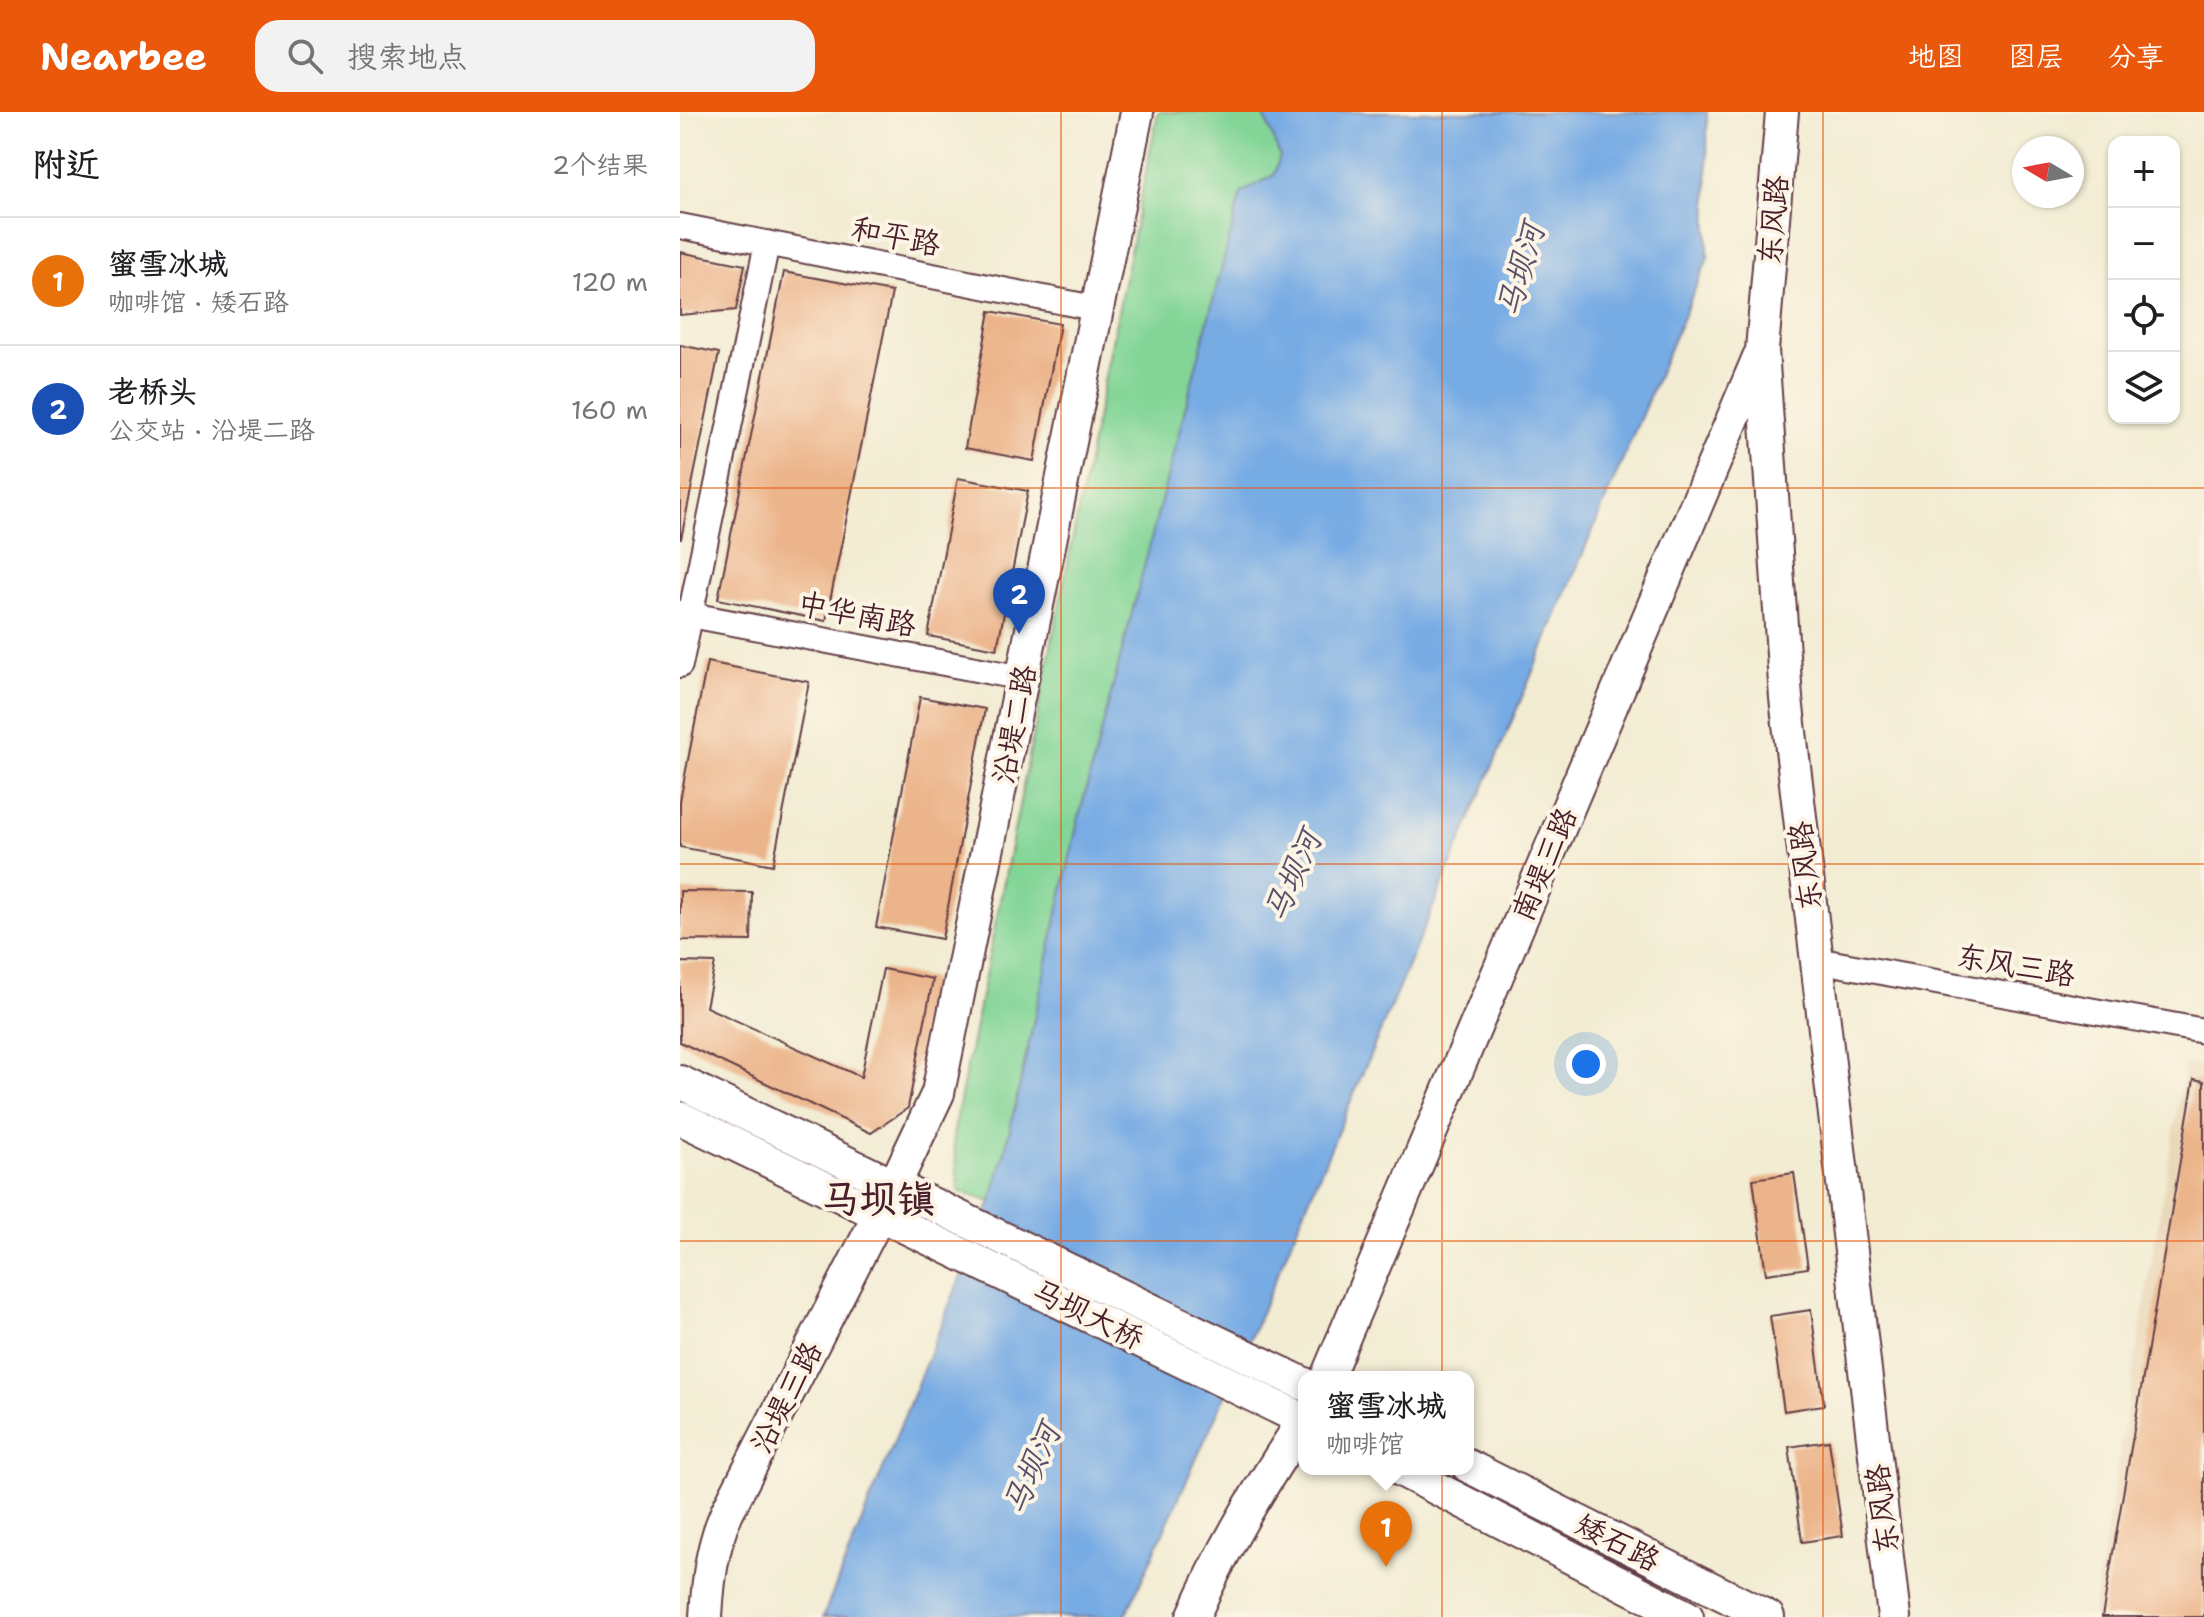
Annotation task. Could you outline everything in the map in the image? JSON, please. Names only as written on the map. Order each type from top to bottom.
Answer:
[{"type":"main road","name":"沿堤二路","points":[[887,1200],[925,1125],[941,1082],[1137,112]]},
{"type":"main road","name":"东风路","points":[[1782,112],[1762,350],[1786,698],[1894,1617]]},
{"type":"main road","name":"南堤三路","points":[[1330,1371],[1762,350]]},
{"type":"main road","points":[[680,1082],[887,1200]]},
{"type":"main road","points":[[680,1118],[887,1200]]},
{"type":"main road","name":"马坝大桥","points":[[887,1200],[1251,1376]]},
{"type":"main road","name":"沿堤三路","points":[[706,1617],[711,1563],[718,1532],[887,1200]]},
{"type":"main road","points":[[1251,1376],[1298,1383]]},
{"type":"main road","points":[[1251,1376],[1298,1415]]},
{"type":"main road","points":[[1193,1617],[1238,1523],[1298,1429]]},
{"type":"main road","name":"矮石路","points":[[1474,1469],[1768,1617]]},
{"type":"main road","name":"矮石路","points":[[1411,1475],[1687,1617]]},
{"type":"street","name":"和平路","points":[[680,226],[1099,309]]},
{"type":"street","points":[[680,665],[685,614],[767,243]]},
{"type":"street","name":"中华南路","points":[[685,614],[1023,678]]},
{"type":"street","name":"东风三路","points":[[1816,960],[2204,1031]]},
{"type":"shaded area","points":[[2185,1063],[2204,1066],[2204,1617],[2092,1617]]},
{"type":"green space","points":[[1158,112],[1263,112],[1280,156],[991,1202],[959,1191],[953,1136]]},
{"type":"water","name":"马坝河","points":[[1263,112],[1707,112],[1708,258],[1241,1360],[1125,1617],[823,1617],[991,1202],[1078,821],[1241,193],[1274,175],[1280,156]]},
{"type":"building","points":[[680,252],[745,265],[736,310],[680,315]]},
{"type":"building","points":[[784,272],[892,292],[826,621],[718,599]]},
{"type":"building","points":[[990,311],[1060,324],[1034,461],[965,448]]},
{"type":"building","points":[[680,345],[719,353],[681,539],[680,539]]},
{"type":"building","points":[[958,478],[1028,491],[997,649],[928,636]]},
{"type":"building","points":[[707,662],[809,682],[773,865],[680,847],[680,801]]},
{"type":"building","points":[[920,697],[985,709],[942,939],[876,927]]},
{"type":"building","points":[[680,891],[752,892],[751,941],[680,940]]},
{"type":"building","points":[[680,962],[715,963],[706,1007],[861,1077],[883,969],[933,979],[908,1108],[871,1133],[680,1042]]},
{"type":"building","points":[[2194,1079],[2204,1081],[2204,1617],[2102,1617]]},
{"type":"building","points":[[1794,1173],[1808,1268],[1766,1274],[1753,1179]]},
{"type":"building","points":[[1811,1310],[1824,1405],[1784,1411],[1770,1316]]},
{"type":"building","points":[[1829,1441],[1843,1536],[1802,1542],[1789,1447]]},
{"type":"place","name":"老桥头","points":[[1019,634]]},
{"type":"place","name":"蜜雪冰城","points":[[1386,1567]]},
{"type":"district","name":"马坝镇","points":[[878,1198]]}]
